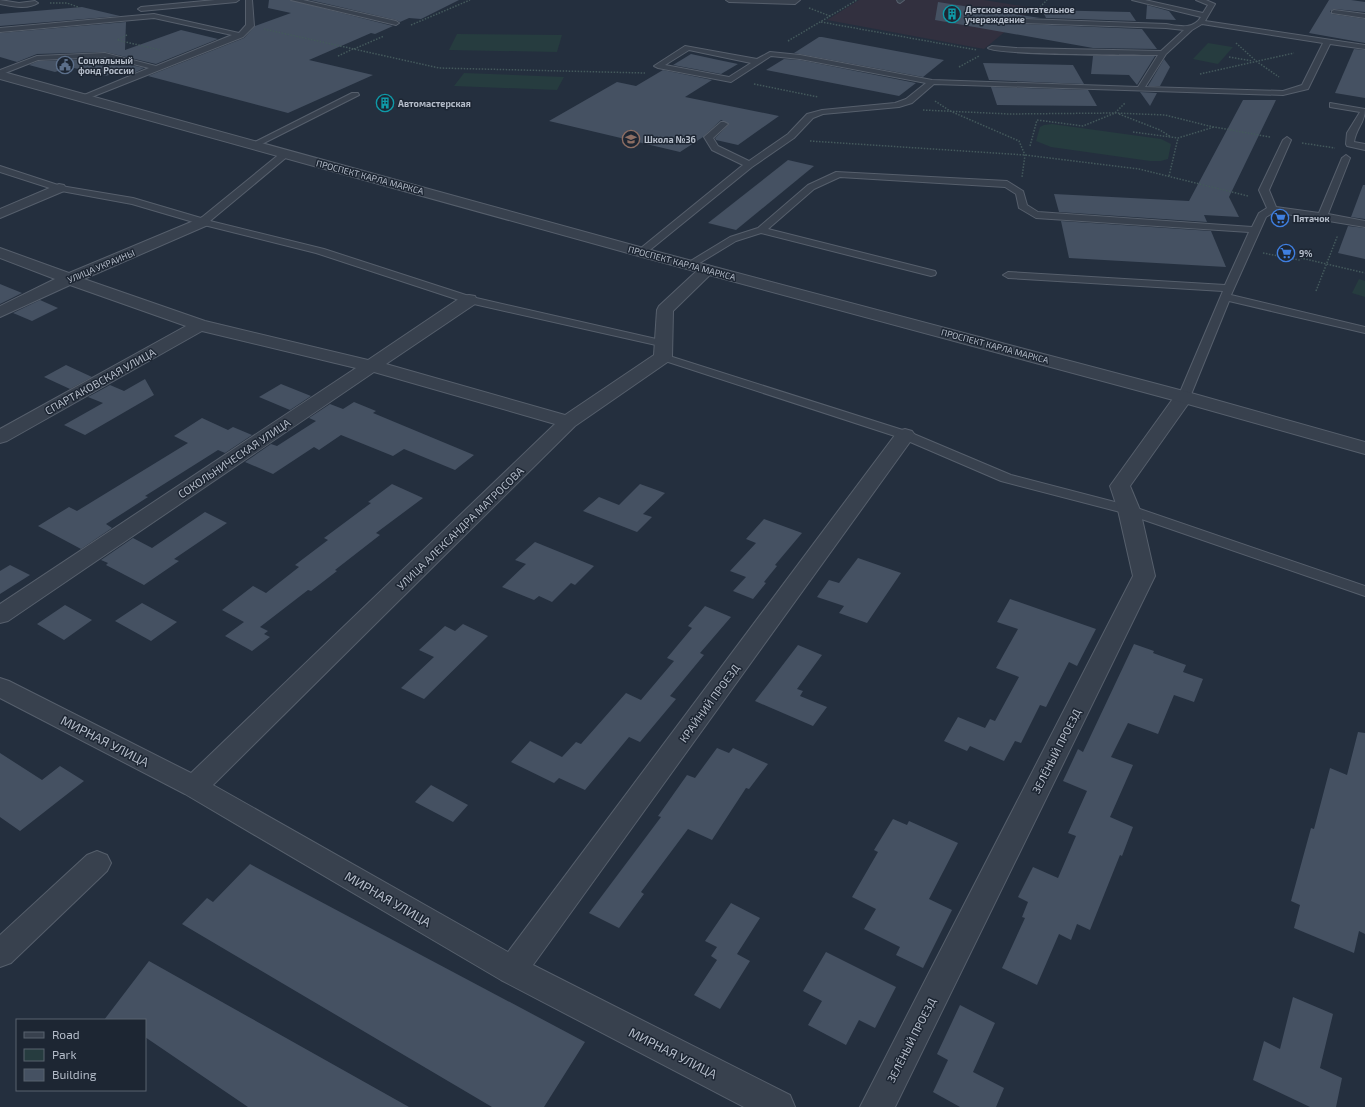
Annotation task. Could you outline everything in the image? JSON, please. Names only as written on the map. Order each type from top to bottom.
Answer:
[{"type":"street","name":"ПРОСПЕКТ КАРЛА МАРКСА","points":[[0,74],[81,98],[641,252],[1184,397],[1365,448]]},
{"type":"street","points":[[0,214],[60,188]]},
{"type":"street","name":"УЛИЦА УКРАИНЫ","points":[[0,312],[69,280],[203,222]]},
{"type":"street","points":[[0,252],[69,280],[200,325],[372,366],[568,422]]},
{"type":"street","points":[[664,350],[665,310],[698,267]]},
{"type":"street","name":"СОКОЛЬНИЧЕСКАЯ УЛИЦА","points":[[0,615],[469,300]]},
{"type":"street","name":"СПАРТАКОВСКАЯ УЛИЦА","points":[[0,437],[200,325]]},
{"type":"street","name":"УЛИЦА АЛЕКСАНДРА МАТРОСОВА","points":[[194,787],[568,422],[664,350]]},
{"type":"street","name":"ЗЕЛЁНЫЙ ПРОЕЗД","points":[[877,1107],[1144,576],[1129,510],[1120,486],[1184,397]]},
{"type":"street","name":"КРАЙНИЙ ПРОЕЗД","points":[[512,970],[905,435]]},
{"type":"street","name":"МИРНАЯ УЛИЦА","points":[[0,687],[194,787],[512,970],[778,1107]]},
{"type":"street","points":[[0,954],[97,864]]},
{"type":"lane","points":[[134,10],[236,0]]},
{"type":"lane","points":[[81,98],[240,35],[250,26],[249,0]]},
{"type":"lane","points":[[294,0],[396,23]]},
{"type":"lane","points":[[729,0],[796,1]]},
{"type":"lane","points":[[1135,0],[1185,10],[1210,24],[1365,47]]},
{"type":"lane","points":[[1140,89],[1163,53],[1203,19],[1212,4],[1199,0]]},
{"type":"lane","points":[[1,1],[19,5],[35,3]]},
{"type":"lane","points":[[1334,12],[1365,16]]},
{"type":"lane","points":[[0,30],[154,16],[240,35]]},
{"type":"lane","points":[[1024,22],[1166,26],[1190,29]]},
{"type":"lane","points":[[758,62],[688,48],[658,66],[732,79],[758,62],[770,54],[800,56],[932,82],[1283,93],[1305,87],[1327,42]]},
{"type":"lane","points":[[992,48],[1016,50],[1163,53]]},
{"type":"lane","points":[[0,74],[37,58],[105,55],[156,68]]},
{"type":"lane","points":[[641,252],[749,165],[785,140],[810,116],[822,112],[896,105],[909,101],[932,82]]},
{"type":"lane","points":[[253,145],[355,95]]},
{"type":"lane","points":[[1322,216],[1348,151],[1351,133],[1365,111],[1333,105]]},
{"type":"lane","points":[[724,124],[708,137],[715,148],[749,165]]},
{"type":"lane","points":[[1270,205],[1264,190],[1287,140]]},
{"type":"lane","points":[[1348,151],[1365,147]]},
{"type":"lane","points":[[203,222],[285,154]]},
{"type":"lane","points":[[0,169],[60,188],[133,201],[203,222],[320,251],[469,300],[664,350],[905,435],[1006,478],[1129,510],[1365,591]]},
{"type":"lane","points":[[698,267],[733,239],[761,230],[811,187],[839,174],[1007,184],[1020,193],[1022,206],[1036,215],[1256,230]]},
{"type":"lane","points":[[1270,205],[1365,224]]},
{"type":"lane","points":[[1184,397],[1262,215],[1270,205]]},
{"type":"lane","points":[[761,230],[931,273]]},
{"type":"lane","points":[[1008,275],[1228,293],[1365,330]]},
{"type":"path","points":[[770,54],[771,50],[821,22],[856,0]]},
{"type":"path","points":[[796,1],[830,16]]},
{"type":"path","points":[[35,3],[67,3],[80,7]]},
{"type":"path","points":[[821,22],[980,50]]},
{"type":"path","points":[[1210,24],[1229,37],[1256,62],[1297,89]]},
{"type":"path","points":[[250,26],[439,68],[646,73]]},
{"type":"path","points":[[127,30],[127,35],[117,40],[166,52]]},
{"type":"path","points":[[338,56],[354,49]]},
{"type":"path","points":[[1193,76],[1307,50],[1323,51]]},
{"type":"path","points":[[1229,57],[1256,62]]},
{"type":"path","points":[[732,79],[818,96]]},
{"type":"path","points":[[921,91],[950,111],[1019,141],[1025,155],[1020,193]]},
{"type":"path","points":[[918,110],[1010,114],[1116,113],[1166,115],[1209,126]]},
{"type":"path","points":[[1030,146],[1037,120],[1083,126],[1116,113],[1160,130],[1172,138]]},
{"type":"path","points":[[1133,132],[1178,138],[1214,127]]},
{"type":"path","points":[[1169,176],[1178,138]]},
{"type":"path","points":[[785,140],[1025,155],[1139,169],[1270,205]]},
{"type":"path","points":[[1316,290],[1337,237],[1344,238]]},
{"type":"path","points":[[1247,250],[1299,260],[1301,258],[1365,273]]},
{"type":"shaded area","points":[[859,0],[984,0],[1034,8],[984,49],[827,20]]},
{"type":"green space","points":[[457,34],[562,35],[557,52],[449,50]]},
{"type":"green space","points":[[1208,43],[1233,47],[1218,64],[1193,59]]},
{"type":"green space","points":[[464,73],[564,77],[557,90],[454,86]]},
{"type":"green space","points":[[1052,124],[1161,139],[1171,144],[1168,159],[1161,161],[1150,161],[1051,147],[1036,141],[1040,127]]},
{"type":"green space","points":[[1359,279],[1365,281],[1365,297],[1352,293]]},
{"type":"building","points":[[269,0],[290,0],[393,26],[375,34],[371,33],[309,60],[373,75],[288,113],[148,76],[244,38],[255,26],[291,13],[268,8]]},
{"type":"building","points":[[310,0],[459,0],[421,19],[409,18],[400,22]]},
{"type":"building","points":[[1329,0],[1351,0],[1365,2],[1365,12],[1334,9],[1330,11],[1332,14],[1365,19],[1365,43],[1309,33]]},
{"type":"building","points":[[938,2],[1040,18],[1023,18],[1020,21],[1024,24],[1142,29],[1157,49],[1093,48],[935,20]]},
{"type":"building","points":[[1147,5],[1169,11],[1176,20],[1146,19]]},
{"type":"building","points":[[82,7],[120,16],[0,26],[0,14]]},
{"type":"building","points":[[1042,10],[1130,12],[1136,21],[1046,18]]},
{"type":"building","points":[[126,22],[125,50],[181,30],[218,39],[156,64],[105,52],[37,54],[17,62],[0,57],[0,33]]},
{"type":"building","points":[[819,37],[944,60],[923,77],[794,53]]},
{"type":"building","points":[[1354,49],[1365,50],[1365,98],[1335,93]]},
{"type":"building","points":[[691,54],[738,64],[721,74],[673,65]]},
{"type":"building","points":[[1093,56],[1155,56],[1137,85],[1129,75],[1091,74]]},
{"type":"building","points":[[105,59],[144,68],[134,73],[123,70],[106,76],[70,67],[55,72],[29,65],[38,61]]},
{"type":"building","points":[[784,59],[800,60],[916,83],[899,96],[766,70]]},
{"type":"building","points":[[1164,59],[1170,67],[1160,86],[1148,86]]},
{"type":"building","points":[[983,63],[1073,65],[1084,84],[989,80]]},
{"type":"building","points":[[663,70],[712,80],[685,97],[779,116],[738,145],[716,140],[715,138],[729,124],[721,120],[703,137],[680,152],[549,121],[617,82],[636,86]]},
{"type":"building","points":[[991,87],[1088,90],[1097,106],[997,105]]},
{"type":"building","points":[[1140,92],[1157,93],[1150,106]]},
{"type":"building","points":[[1243,100],[1276,100],[1229,197],[1239,217],[1204,215],[1207,222],[1059,212],[1054,194],[1189,201]]},
{"type":"building","points":[[788,160],[814,166],[736,230],[708,223]]},
{"type":"building","points":[[1363,185],[1365,185],[1365,219],[1351,217]]},
{"type":"building","points":[[1061,221],[1211,231],[1226,267],[1069,258]]},
{"type":"building","points":[[1348,226],[1365,228],[1365,259],[1338,253]]},
{"type":"building","points":[[0,284],[22,293],[0,304]]},
{"type":"building","points":[[40,300],[58,308],[32,321],[13,313]]},
{"type":"building","points":[[66,365],[92,377],[70,389],[44,377]]},
{"type":"building","points":[[145,379],[154,395],[85,435],[64,425],[103,403],[88,397],[110,385],[124,391]]},
{"type":"building","points":[[281,384],[311,396],[290,410],[259,397]]},
{"type":"building","points":[[354,402],[376,411],[373,413],[474,455],[455,470],[404,449],[393,456],[341,435],[319,450],[314,447],[273,474],[245,462],[271,444],[277,446],[316,421],[309,418],[330,404],[343,409]]},
{"type":"building","points":[[202,418],[228,430],[233,427],[252,435],[225,453],[218,450],[145,496],[148,497],[106,524],[112,528],[81,549],[38,526],[69,507],[77,511],[188,443],[174,436]]},
{"type":"building","points":[[392,484],[423,498],[376,533],[380,535],[335,570],[337,571],[311,591],[308,590],[260,627],[268,631],[264,634],[270,637],[252,651],[225,636],[244,622],[222,610],[253,586],[266,593],[299,567],[295,565],[328,540],[324,538],[371,503],[368,502]]},
{"type":"building","points":[[640,484],[665,493],[643,514],[652,517],[637,532],[583,511],[599,497],[619,505]]},
{"type":"building","points":[[205,512],[227,523],[174,559],[179,561],[144,585],[106,565],[108,563],[101,560],[133,538],[152,548]]},
{"type":"building","points":[[764,519],[802,533],[775,565],[777,566],[753,599],[733,591],[746,577],[730,571],[756,543],[746,539]]},
{"type":"building","points":[[535,542],[594,566],[575,585],[571,583],[552,602],[539,596],[534,600],[502,587],[526,564],[515,560]]},
{"type":"building","points":[[858,558],[901,573],[867,623],[839,613],[844,606],[817,597],[829,580],[839,583]]},
{"type":"building","points":[[10,565],[30,575],[0,594],[0,571]]},
{"type":"building","points":[[1010,599],[1096,629],[1077,666],[1069,662],[1046,707],[1040,705],[1021,743],[1015,741],[1004,761],[970,746],[967,751],[944,741],[958,717],[985,728],[990,719],[995,721],[1019,677],[996,668],[1018,629],[997,622]]},
{"type":"building","points":[[142,603],[177,622],[151,641],[115,621]]},
{"type":"building","points":[[65,605],[92,620],[64,640],[37,624]]},
{"type":"building","points":[[705,606],[731,617],[700,653],[704,655],[670,696],[676,699],[640,742],[629,737],[585,790],[559,778],[554,783],[511,762],[530,741],[562,757],[576,742],[581,744],[626,693],[641,700],[674,661],[667,658],[692,628],[688,626]]},
{"type":"building","points":[[463,624],[488,636],[424,699],[401,688],[434,657],[419,650],[445,626],[455,631]]},
{"type":"building","points":[[1134,644],[1154,651],[1153,653],[1186,665],[1183,672],[1203,679],[1194,702],[1174,695],[1158,734],[1128,723],[1111,757],[1133,765],[1110,817],[1133,827],[1122,856],[1120,855],[1090,930],[1077,924],[1071,940],[1059,934],[1037,985],[1002,968],[1025,918],[1022,917],[1028,902],[1018,897],[1033,867],[1058,878],[1076,836],[1068,833],[1087,791],[1063,781],[1078,749],[1083,752]]},
{"type":"building","points":[[798,645],[822,655],[797,689],[803,691],[800,696],[827,707],[813,726],[755,701]]},
{"type":"building","points":[[1358,732],[1365,733],[1365,934],[1359,931],[1354,953],[1294,928],[1300,905],[1291,901],[1311,828],[1314,829],[1330,768],[1347,775]]},
{"type":"building","points":[[717,748],[729,753],[733,748],[768,764],[749,789],[746,788],[712,840],[688,829],[641,892],[644,894],[619,928],[589,913],[661,817],[658,816],[687,775],[695,778]]},
{"type":"building","points":[[0,753],[42,780],[60,766],[84,781],[20,831],[0,817]]},
{"type":"building","points":[[431,785],[468,805],[453,822],[415,802]]},
{"type":"building","points":[[893,819],[907,825],[909,821],[958,843],[929,899],[952,910],[923,968],[896,955],[900,947],[864,929],[876,909],[852,897],[878,852],[874,850]]},
{"type":"building","points":[[250,864],[585,1042],[544,1107],[492,1107],[182,924],[207,898],[213,902]]},
{"type":"building","points":[[731,903],[760,918],[737,954],[750,961],[720,1009],[694,995],[717,960],[711,956],[717,947],[705,941]]},
{"type":"building","points":[[826,952],[896,987],[875,1028],[859,1020],[846,1045],[808,1025],[822,1001],[803,991]]},
{"type":"building","points":[[149,961],[409,1107],[248,1107],[146,1038],[146,1019],[105,1019]]},
{"type":"building","points":[[1293,997],[1333,1014],[1320,1068],[1342,1078],[1336,1107],[1310,1107],[1253,1080],[1264,1041],[1280,1049]]},
{"type":"building","points":[[960,1005],[995,1023],[973,1072],[1004,1088],[996,1107],[960,1107],[933,1092],[948,1060],[937,1054]]},
{"type":"place","name":"Детское воспитательное учереждение","points":[[952,14]]},
{"type":"place","name":"Социальный фонд России","points":[[65,65]]},
{"type":"place","name":"Автомастерская","points":[[385,103]]},
{"type":"place","name":"Школа №36","points":[[631,139]]},
{"type":"place","name":"Пятачок","points":[[1280,218]]},
{"type":"place","name":"9%","points":[[1286,253]]}]
